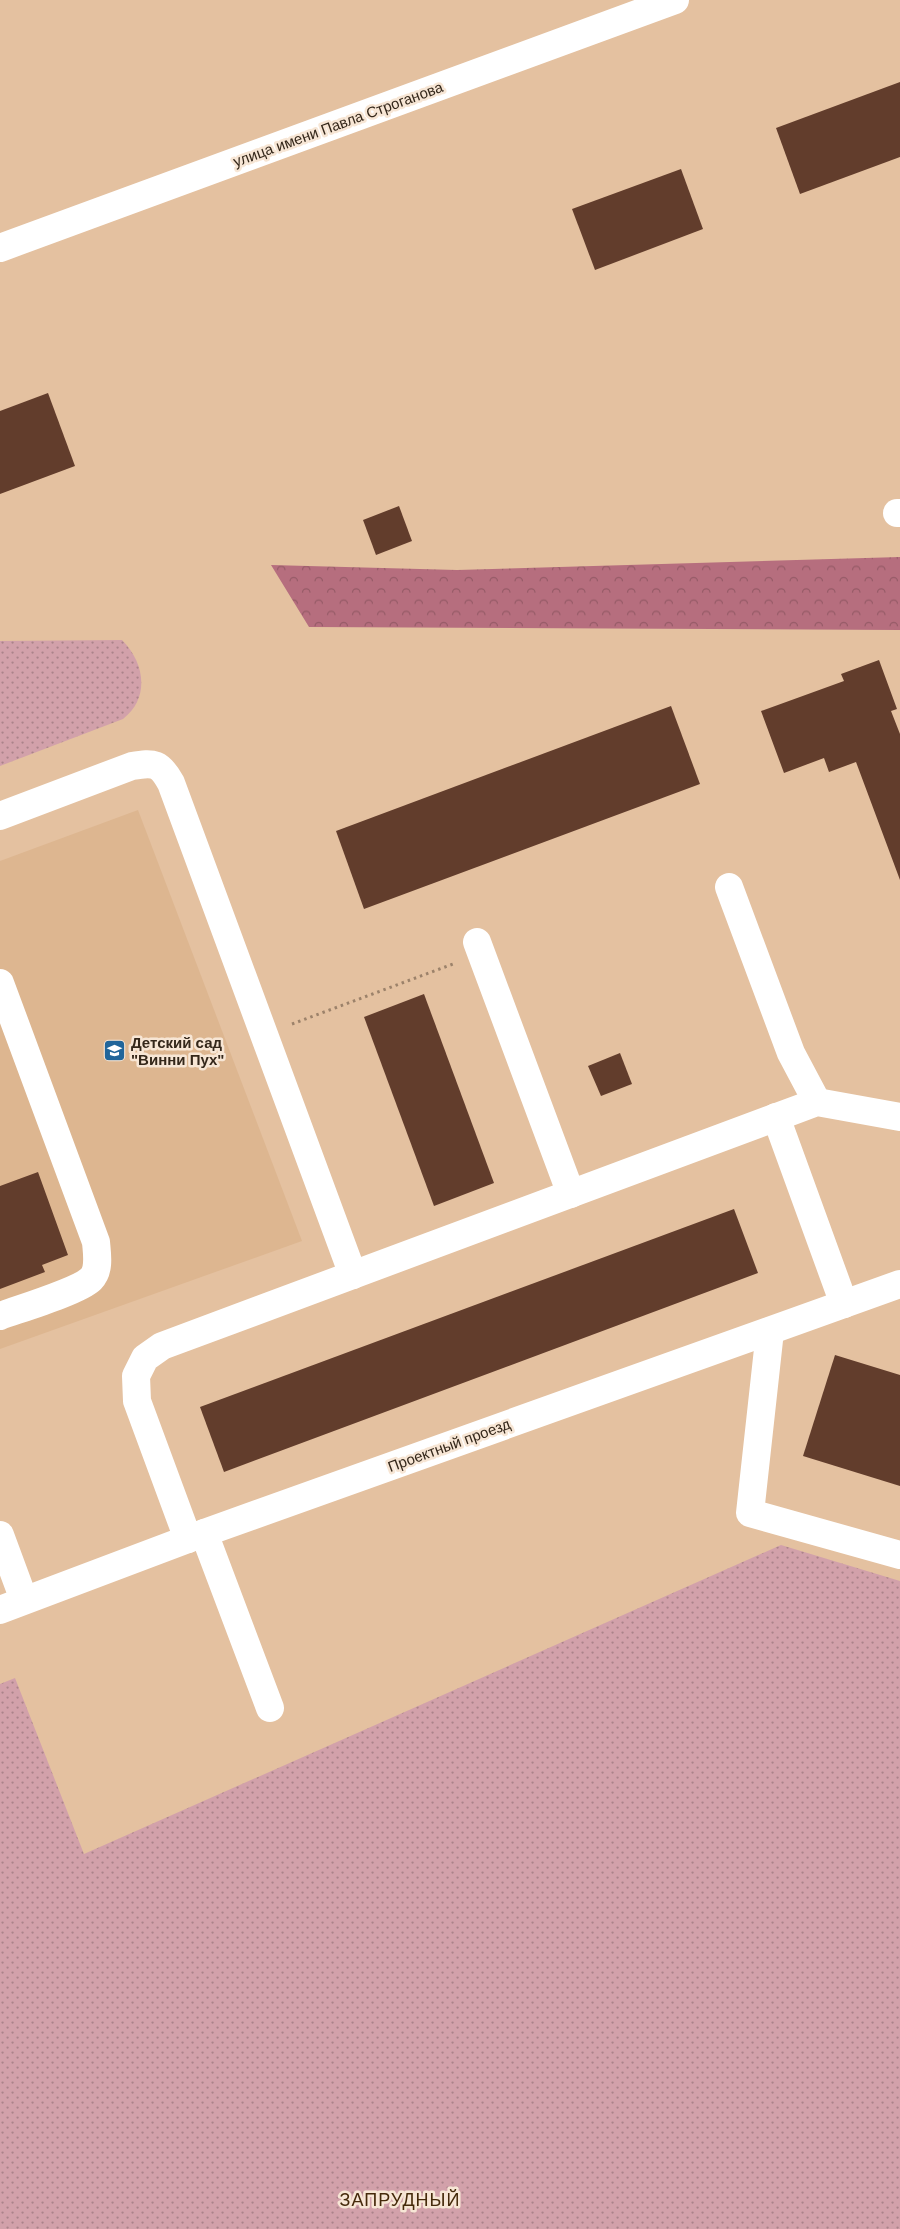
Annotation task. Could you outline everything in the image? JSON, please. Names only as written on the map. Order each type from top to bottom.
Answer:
[{"type":"street","name":"улица имени Павла Строганова","points":[[0,248],[676,0]]},
{"type":"street","points":[[0,816],[132,766],[150,763],[163,769],[171,783],[353,1275]]},
{"type":"street","points":[[729,887],[791,1053],[817,1102]]},
{"type":"street","points":[[479,948],[571,1194]]},
{"type":"street","points":[[0,983],[96,1242],[98,1264],[91,1279],[78,1287],[0,1316]]},
{"type":"street","points":[[270,1708],[137,1401],[136,1376],[145,1358],[162,1346],[817,1102],[900,1117]]},
{"type":"street","points":[[776,1117],[844,1304]]},
{"type":"street","name":"Проектный проезд","points":[[12,1605],[196,1536],[900,1284]]},
{"type":"street","points":[[770,1331],[750,1513],[900,1555]]},
{"type":"street","points":[[0,1535],[12,1605]]},
{"type":"path","points":[[264,1035],[479,948]]},
{"type":"shaded area","points":[[122,640],[136,659],[140,670],[141,691],[132,711],[123,719],[0,766],[0,641]]},
{"type":"shaded area","name":"Детский сад \"Винни Пух\"","points":[[138,810],[302,1241],[0,1349],[0,861]]},
{"type":"shaded area","points":[[781,1545],[900,1581],[900,2229],[0,2229],[0,1684],[15,1678],[84,1854]]},
{"type":"green space","points":[[900,557],[900,630],[309,627],[271,565],[457,570]]},
{"type":"building","points":[[900,82],[900,157],[800,194],[776,128]]},
{"type":"building","points":[[681,169],[703,229],[595,270],[572,209]]},
{"type":"building","points":[[48,393],[75,466],[0,494],[0,411]]},
{"type":"building","points":[[399,506],[412,541],[376,555],[363,520]]},
{"type":"building","points":[[879,660],[897,709],[891,711],[900,734],[900,880],[856,762],[829,772],[824,758],[784,773],[761,711],[844,681],[841,674]]},
{"type":"building","points":[[671,706],[700,784],[364,909],[336,831]]},
{"type":"building","points":[[424,994],[494,1183],[434,1206],[364,1017]]},
{"type":"building","points":[[620,1053],[632,1084],[601,1096],[588,1066]]},
{"type":"building","points":[[38,1172],[68,1255],[42,1265],[45,1272],[0,1289],[0,1186]]},
{"type":"building","points":[[734,1209],[758,1273],[224,1472],[200,1407]]},
{"type":"building","points":[[835,1355],[900,1375],[900,1486],[803,1456]]},
{"type":"place","name":"Детский сад \"Винни Пух\"","points":[[115,1051]]},
{"type":"district","name":"ЗАПРУДНЫЙ","points":[[400,2200]]}]
